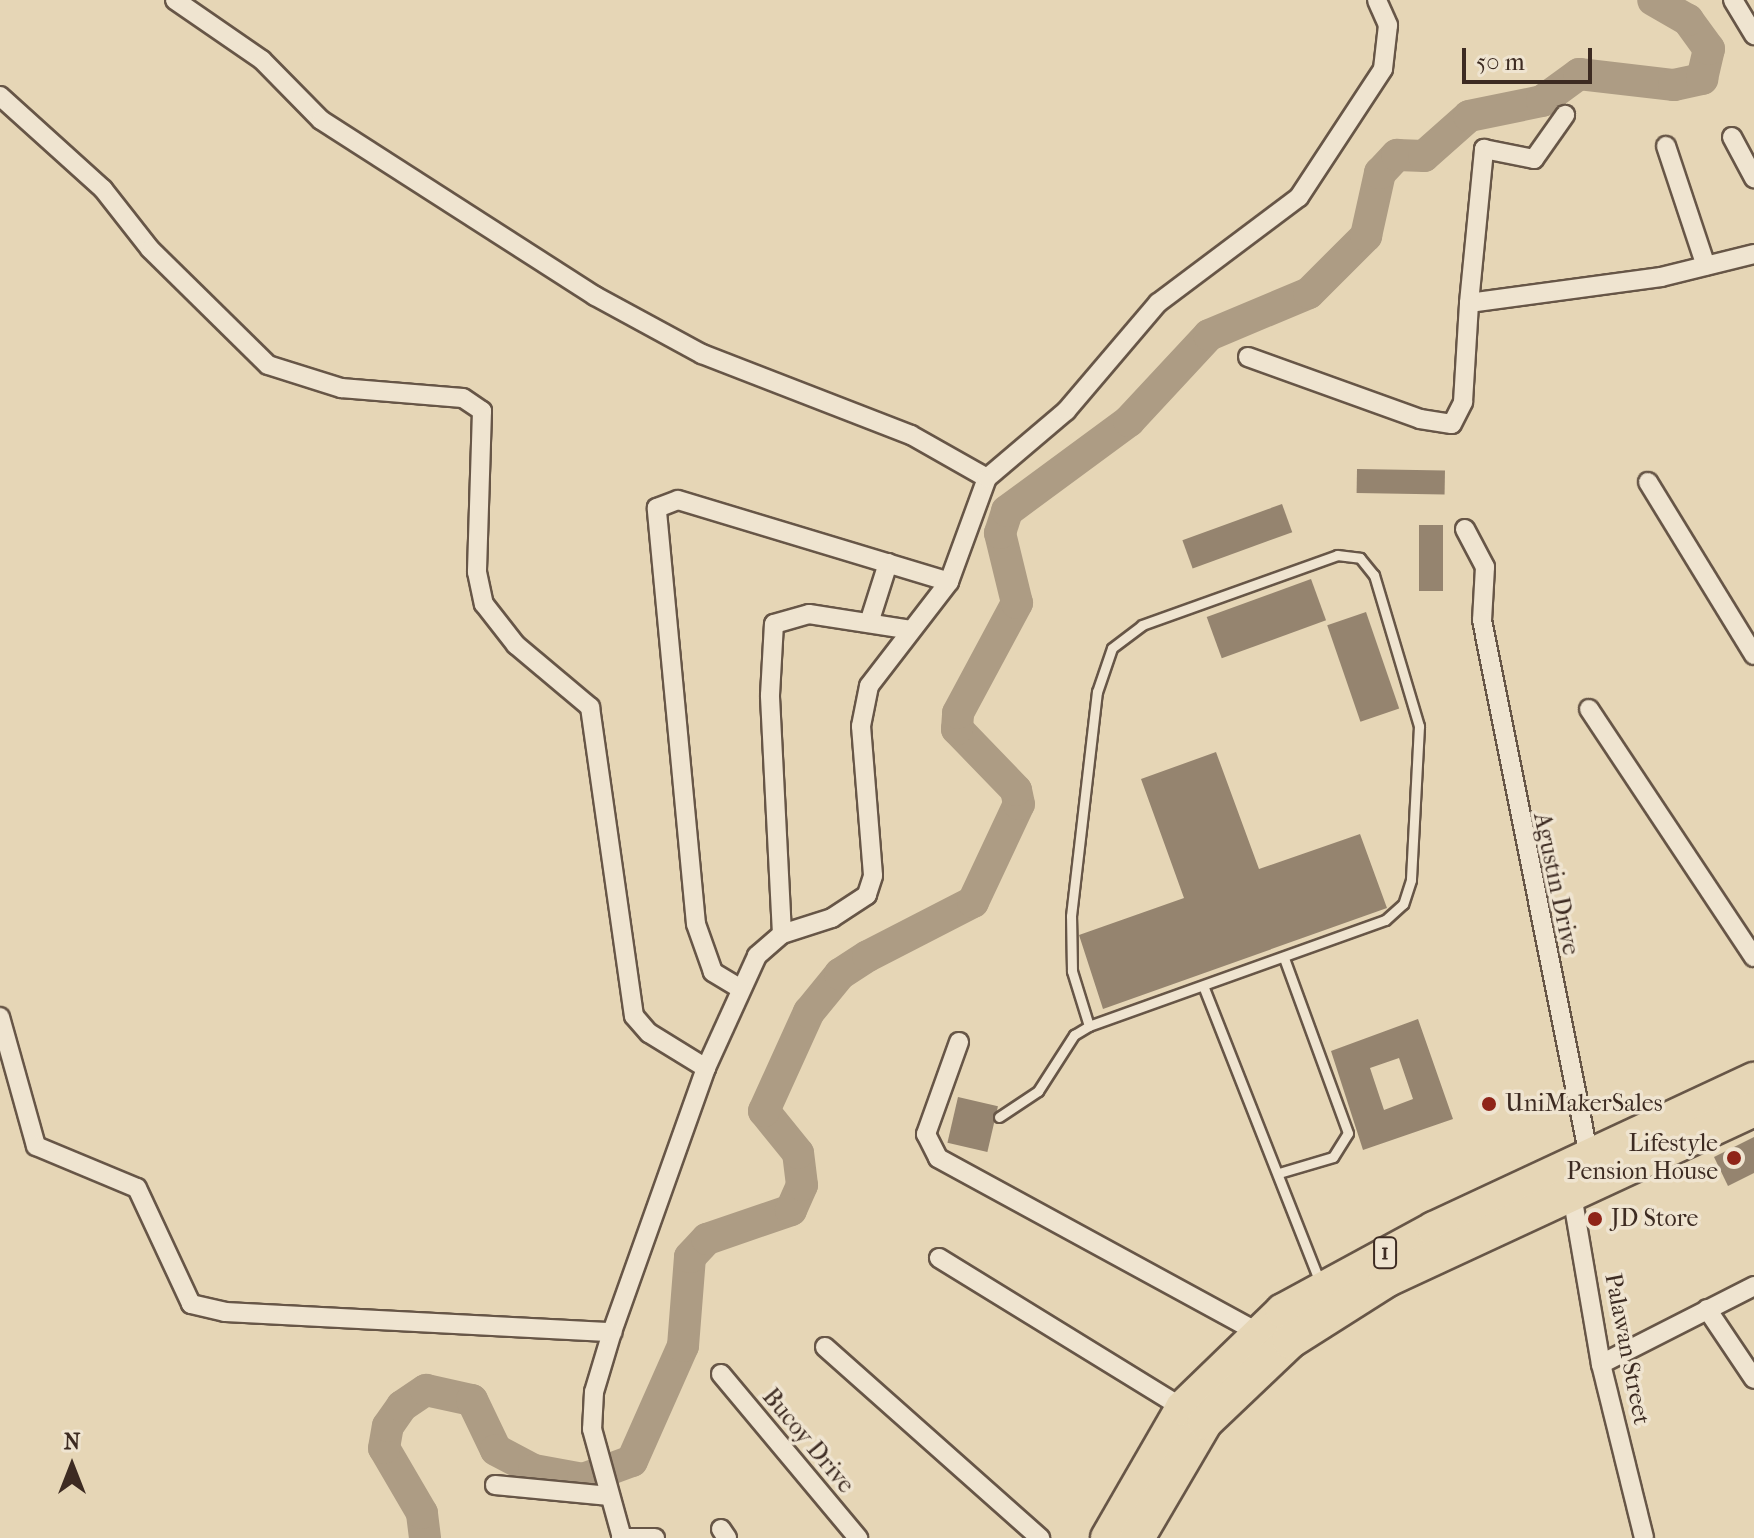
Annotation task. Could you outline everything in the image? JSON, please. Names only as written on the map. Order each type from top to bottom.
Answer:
[{"type":"highway","name":"1","points":[[1108,1538],[1183,1408],[1257,1332],[1576,1174],[1754,1080]]},
{"type":"highway","name":"1","points":[[1576,1174],[1754,1109]]},
{"type":"highway","name":"1","points":[[1137,1538],[1205,1422],[1229,1394],[1329,1297]]},
{"type":"street","points":[[175,0],[262,60],[321,120],[595,296],[702,354],[911,435],[987,478]]},
{"type":"street","points":[[655,1538],[621,1538],[597,1453],[594,1392],[612,1332],[706,1068],[757,956],[782,934],[832,918],[867,895],[873,876],[861,726],[869,686],[949,582],[987,478],[1066,411],[1158,303],[1299,197],[1383,69],[1388,25],[1377,0]]},
{"type":"street","points":[[1733,0],[1754,35]]},
{"type":"street","points":[[0,96],[103,189],[150,249],[268,365],[341,388],[463,398],[482,411],[477,572],[484,604],[516,645],[590,707],[634,1016],[649,1033],[706,1068]]},
{"type":"street","points":[[1248,357],[1420,419],[1452,424],[1463,402],[1484,149],[1534,159],[1565,115]]},
{"type":"street","points":[[1732,137],[1754,178]]},
{"type":"street","points":[[1666,146],[1706,266]]},
{"type":"street","points":[[1469,303],[1706,266],[1754,254]]},
{"type":"street","points":[[1648,482],[1754,655]]},
{"type":"street","points":[[741,989],[713,972],[696,924],[657,508],[678,500],[949,582]]},
{"type":"street","name":"Agustin Drive","points":[[1465,529],[1485,567],[1482,620],[1576,1174]]},
{"type":"street","points":[[869,623],[888,563]]},
{"type":"street","points":[[782,934],[771,634],[790,615],[911,630]]},
{"type":"street","points":[[1589,709],[1754,957]]},
{"type":"street","points":[[0,1017],[36,1146],[137,1188],[191,1304],[225,1312],[612,1332]]},
{"type":"street","points":[[959,1042],[926,1134],[938,1158],[1257,1332]]},
{"type":"street","name":"Palawan Street","points":[[1576,1174],[1601,1364],[1644,1538]]},
{"type":"street","points":[[939,1258],[1183,1408]]},
{"type":"street","points":[[1601,1364],[1754,1286]]},
{"type":"street","points":[[1707,1309],[1754,1379]]},
{"type":"street","points":[[825,1347],[1040,1538]]},
{"type":"street","name":"Bucoy Drive","points":[[721,1374],[858,1538]]},
{"type":"street","points":[[495,1485],[606,1488]]},
{"type":"lane","points":[[999,1117],[1038,1091],[1074,1035],[1089,1026],[1204,988],[1385,920],[1403,904],[1411,880],[1419,726],[1374,575],[1349,555],[1142,625],[1112,648],[1097,692],[1071,916],[1072,971],[1089,1026]]},
{"type":"lane","points":[[1279,1173],[1333,1157],[1348,1133],[1284,958]]},
{"type":"lane","points":[[1204,988],[1329,1297]]},
{"type":"building","points":[[1357,469],[1445,471],[1445,495],[1357,493]]},
{"type":"building","points":[[1282,504],[1292,532],[1193,568],[1182,540]]},
{"type":"building","points":[[1419,525],[1443,525],[1443,591],[1419,591]]},
{"type":"building","points":[[1311,579],[1326,620],[1222,658],[1207,617]]},
{"type":"building","points":[[1366,612],[1399,708],[1360,722],[1327,625]]},
{"type":"building","points":[[1216,752],[1259,869],[1360,834],[1387,908],[1103,1009],[1079,935],[1184,898],[1141,779]]},
{"type":"building","points":[[1418,1019],[1453,1119],[1363,1150],[1331,1051]],"holes":[[[1399,1058],[1413,1099],[1384,1110],[1370,1068]]]},
{"type":"building","points":[[958,1097],[998,1106],[987,1152],[947,1143]]},
{"type":"building","points":[[1754,1137],[1754,1173],[1728,1186],[1714,1157]]},
{"type":"waterway","points":[[425,1538],[422,1513],[384,1448],[388,1426],[402,1406],[426,1390],[472,1400],[496,1450],[534,1470],[583,1479],[632,1461],[683,1346],[690,1257],[707,1239],[791,1210],[802,1185],[798,1153],[764,1111],[809,1012],[840,974],[868,956],[973,902],[1019,804],[1016,790],[957,729],[958,713],[1017,603],[1000,533],[1007,511],[1129,421],[1209,335],[1309,293],[1366,236],[1380,173],[1397,155],[1424,156],[1469,116],[1542,101],[1579,74],[1674,85],[1702,79],[1709,49],[1688,20],[1653,0]]},
{"type":"place","name":"UniMakerSales","points":[[1489,1104]]},
{"type":"place","name":"Lifestyle Pension House","points":[[1734,1158]]},
{"type":"place","name":"JD Store","points":[[1595,1219]]}]
